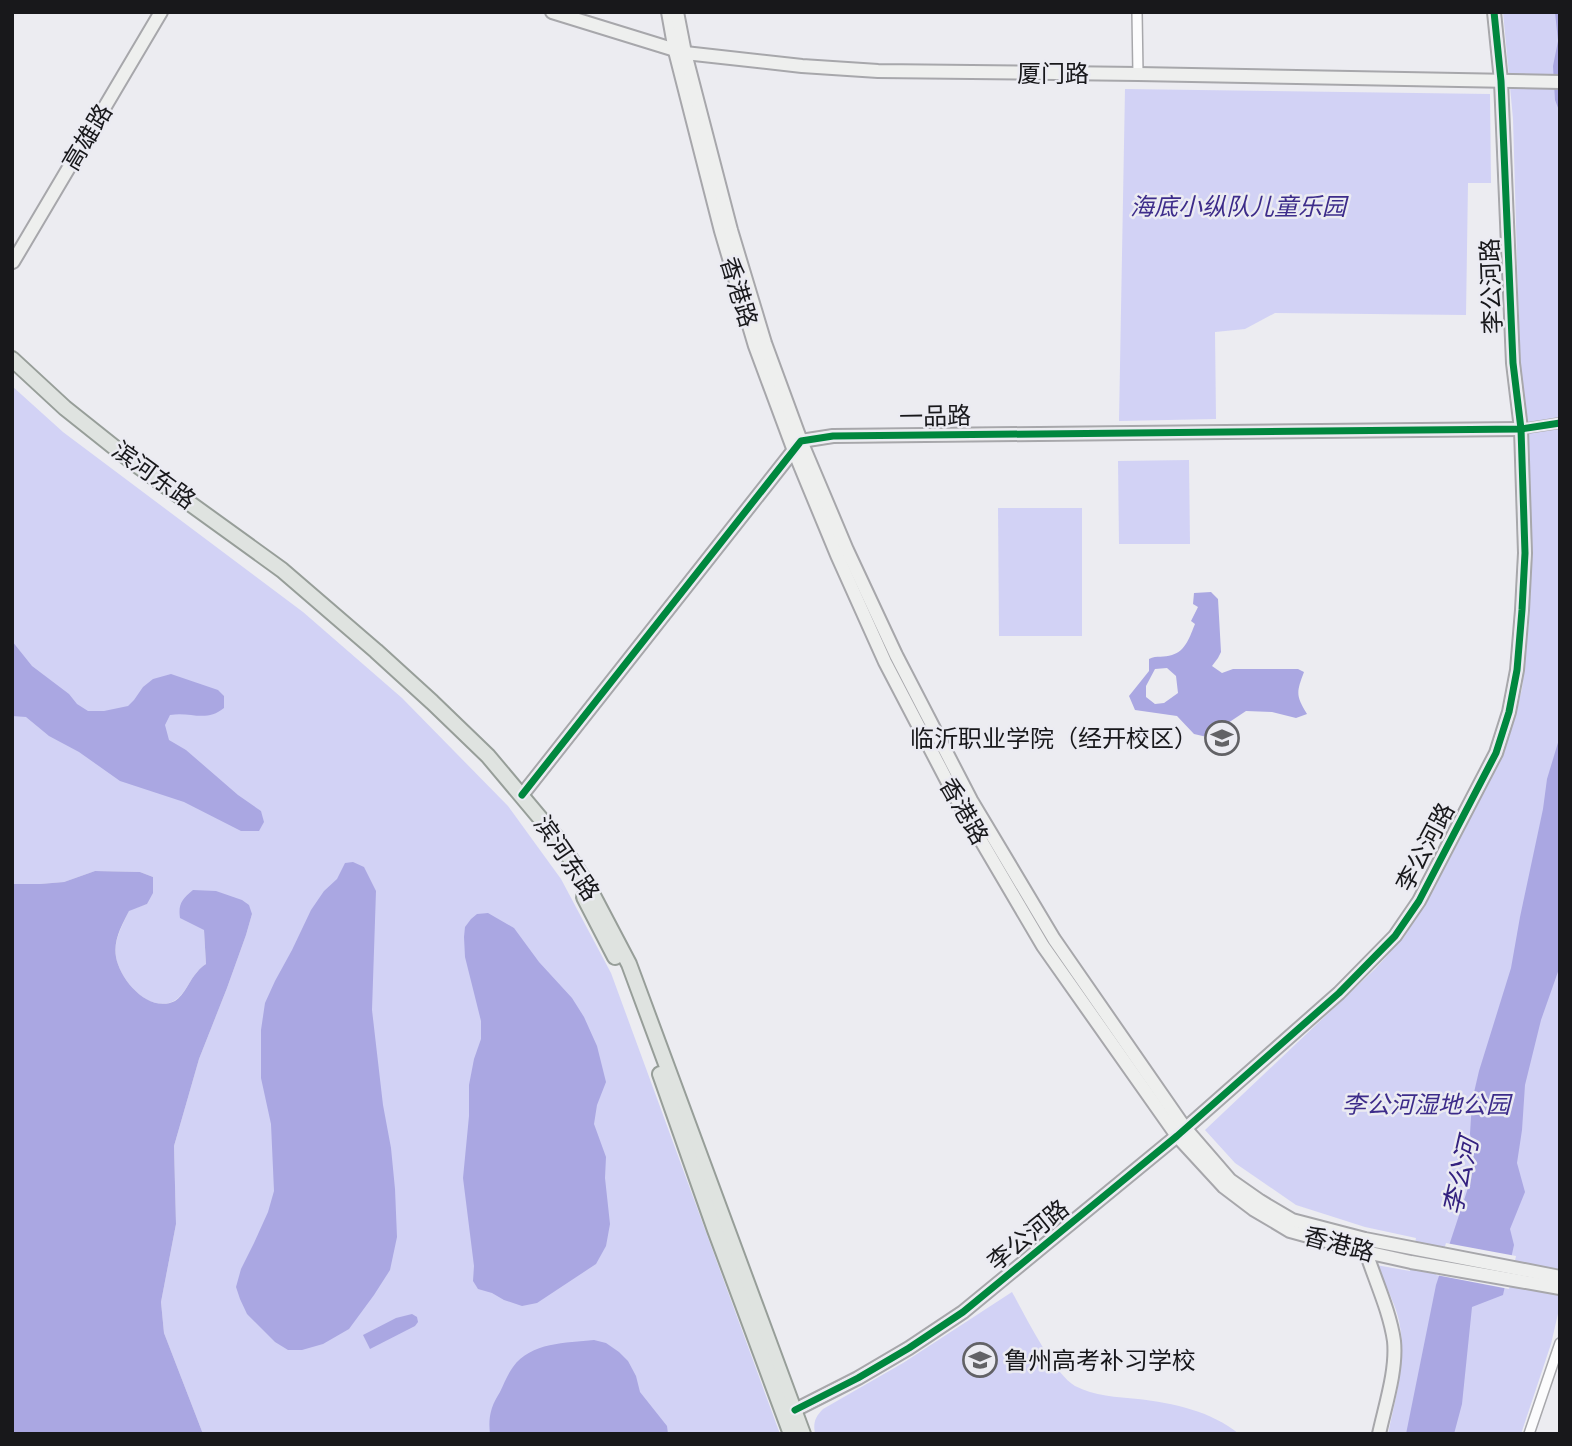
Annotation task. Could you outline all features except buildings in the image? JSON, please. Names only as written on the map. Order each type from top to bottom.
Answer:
[{"type":"main road","name":"滨河东路","points":[[12,359],[65,408],[134,463],[282,570],[432,702],[488,756],[556,836],[589,886],[629,964],[803,1434]]},
{"type":"main road","name":"滨河东路","points":[[12,371],[61,416],[264,567],[371,658],[481,761],[546,839],[580,890],[621,969],[791,1434]]},
{"type":"street","name":"高雄路","points":[[13,262],[162,12]]},
{"type":"street","name":"厦门路","points":[[552,12],[680,52],[802,66],[878,71],[1560,82]]},
{"type":"street","name":"香港路","points":[[668,12],[731,230],[798,446],[896,655],[962,785],[1054,939],[1181,1132],[1223,1187],[1290,1231],[1411,1262],[1534,1278],[1560,1277]]},
{"type":"street","name":"香港路","points":[[677,12],[680,52]]},
{"type":"street","points":[[1137,12],[1138,74]]},
{"type":"street","name":"李公河路","points":[[794,1410],[858,1378],[963,1312],[1181,1132],[1339,992],[1395,936],[1419,901],[1496,753],[1509,712],[1517,670],[1525,553],[1521,429],[1513,363],[1501,81],[1494,12]]},
{"type":"street","points":[[1521,429],[1560,423]]},
{"type":"street","name":"一品路","points":[[798,446],[833,436],[1521,429]]},
{"type":"street","points":[[522,795],[798,446]]},
{"type":"street","name":"香港路","points":[[1181,1132],[1230,1180],[1292,1220],[1534,1278],[1560,1288]]},
{"type":"street","points":[[1366,1252],[1394,1342],[1392,1374],[1379,1434]]},
{"type":"street","points":[[1529,1434],[1560,1343]]},
{"type":"green space","name":"李公河湿地公园","points":[[1503,12],[1560,12],[1560,1305],[1551,1344],[1521,1434],[1388,1434],[1400,1378],[1402,1349],[1395,1307],[1376,1265],[1410,1271],[1416,1238],[1365,1227],[1296,1205],[1235,1163],[1205,1130],[1375,969],[1403,938],[1426,904],[1485,790],[1509,737],[1522,689],[1532,554],[1527,417],[1520,366],[1513,119]]},
{"type":"green space","name":"海底小纵队儿童乐园","points":[[1125,89],[1490,94],[1491,183],[1468,183],[1466,315],[1275,313],[1245,329],[1215,332],[1216,419],[1119,421]]},
{"type":"green space","points":[[12,386],[63,432],[303,612],[402,698],[508,806],[561,879],[611,973],[780,1434],[203,1434],[164,1333],[161,1302],[176,1224],[174,1146],[199,1059],[252,914],[204,930],[206,964],[195,974],[178,999],[164,1004],[155,1003],[137,992],[123,975],[115,951],[129,910],[147,904],[153,877],[140,872],[95,871],[64,882],[12,884]]},
{"type":"green space","points":[[1189,460],[1190,544],[1119,544],[1118,461]]},
{"type":"green space","points":[[998,508],[1082,508],[1082,636],[999,636]]},
{"type":"green space","name":"鲁州高考补习学校","points":[[1012,1292],[1049,1357],[1075,1386],[1098,1394],[1191,1409],[1216,1419],[1239,1434],[815,1434],[815,1420],[823,1409],[903,1363]]},
{"type":"shaded area","points":[[1555,12],[1560,12],[1560,113],[1555,100],[1553,66],[1558,41]]},
{"type":"shaded area","points":[[1211,592],[1218,599],[1221,652],[1212,666],[1222,673],[1233,669],[1298,669],[1304,672],[1298,694],[1307,714],[1296,718],[1272,712],[1246,711],[1207,737],[1194,734],[1177,716],[1135,710],[1129,696],[1149,671],[1149,659],[1177,653],[1189,638],[1195,624],[1191,621],[1198,607],[1193,604],[1194,593]],"holes":[[[1167,668],[1176,676],[1178,693],[1164,703],[1155,704],[1146,697],[1146,686],[1155,669]]]},
{"type":"shaded area","points":[[12,641],[32,666],[88,711],[128,706],[153,679],[171,674],[218,690],[224,696],[224,708],[204,716],[170,715],[165,725],[169,740],[186,750],[261,811],[264,822],[259,831],[241,831],[184,802],[120,781],[79,752],[49,736],[26,717],[12,716]]},
{"type":"shaded area","points":[[1560,736],[1560,966],[1541,1020],[1525,1085],[1517,1163],[1525,1192],[1510,1229],[1514,1245],[1503,1295],[1472,1307],[1462,1404],[1454,1434],[1406,1434],[1436,1285],[1467,1191],[1474,1154],[1470,1134],[1472,1101],[1511,968],[1547,779]]},
{"type":"shaded area","points":[[353,862],[364,867],[376,891],[372,1010],[391,1148],[397,1237],[390,1270],[349,1329],[323,1344],[302,1350],[288,1350],[275,1342],[247,1314],[236,1287],[241,1269],[268,1212],[274,1191],[271,1124],[261,1078],[261,1030],[265,1003],[311,910],[324,891],[337,879],[345,863]]},
{"type":"shaded area","points":[[95,871],[140,872],[153,877],[153,893],[147,904],[129,911],[119,933],[115,951],[123,975],[137,992],[155,1003],[165,1004],[178,999],[195,974],[206,964],[204,930],[180,918],[180,905],[189,893],[193,890],[216,891],[242,900],[249,905],[252,914],[199,1059],[174,1146],[176,1224],[161,1302],[164,1333],[203,1434],[12,1434],[12,884],[64,882]]},
{"type":"shaded area","points":[[488,913],[514,928],[539,962],[572,998],[597,1046],[606,1082],[597,1105],[594,1124],[606,1157],[605,1178],[610,1224],[606,1246],[596,1264],[537,1303],[522,1306],[478,1289],[473,1281],[474,1266],[463,1178],[469,1085],[481,1039],[481,1021],[465,957],[464,937],[465,927],[471,919],[477,914]]},
{"type":"shaded area","points":[[412,1314],[417,1317],[415,1326],[370,1349],[363,1335],[396,1318]]},
{"type":"shaded area","points":[[594,1340],[606,1343],[628,1361],[640,1392],[667,1426],[668,1434],[490,1434],[492,1407],[509,1373],[520,1359],[550,1345]]},
{"type":"pier","points":[[1446,1243],[1516,1256],[1509,1289],[1436,1275]]},
{"type":"cycle path","points":[[795,1410],[858,1378],[963,1312],[1177,1136],[1339,993],[1395,936],[1419,901],[1496,753],[1509,712],[1517,670],[1525,553],[1521,429],[1513,363],[1501,81],[1494,12]]},
{"type":"cycle path","points":[[522,795],[801,441],[833,436],[1521,429],[1560,423]]},
{"type":"place","name":"临沂职业学院（经开校区）","points":[[1222,738]]},
{"type":"place","name":"鲁州高考补习学校","points":[[980,1360]]},
{"type":"water label","name":"李公河","points":[[1460,1176]]}]
